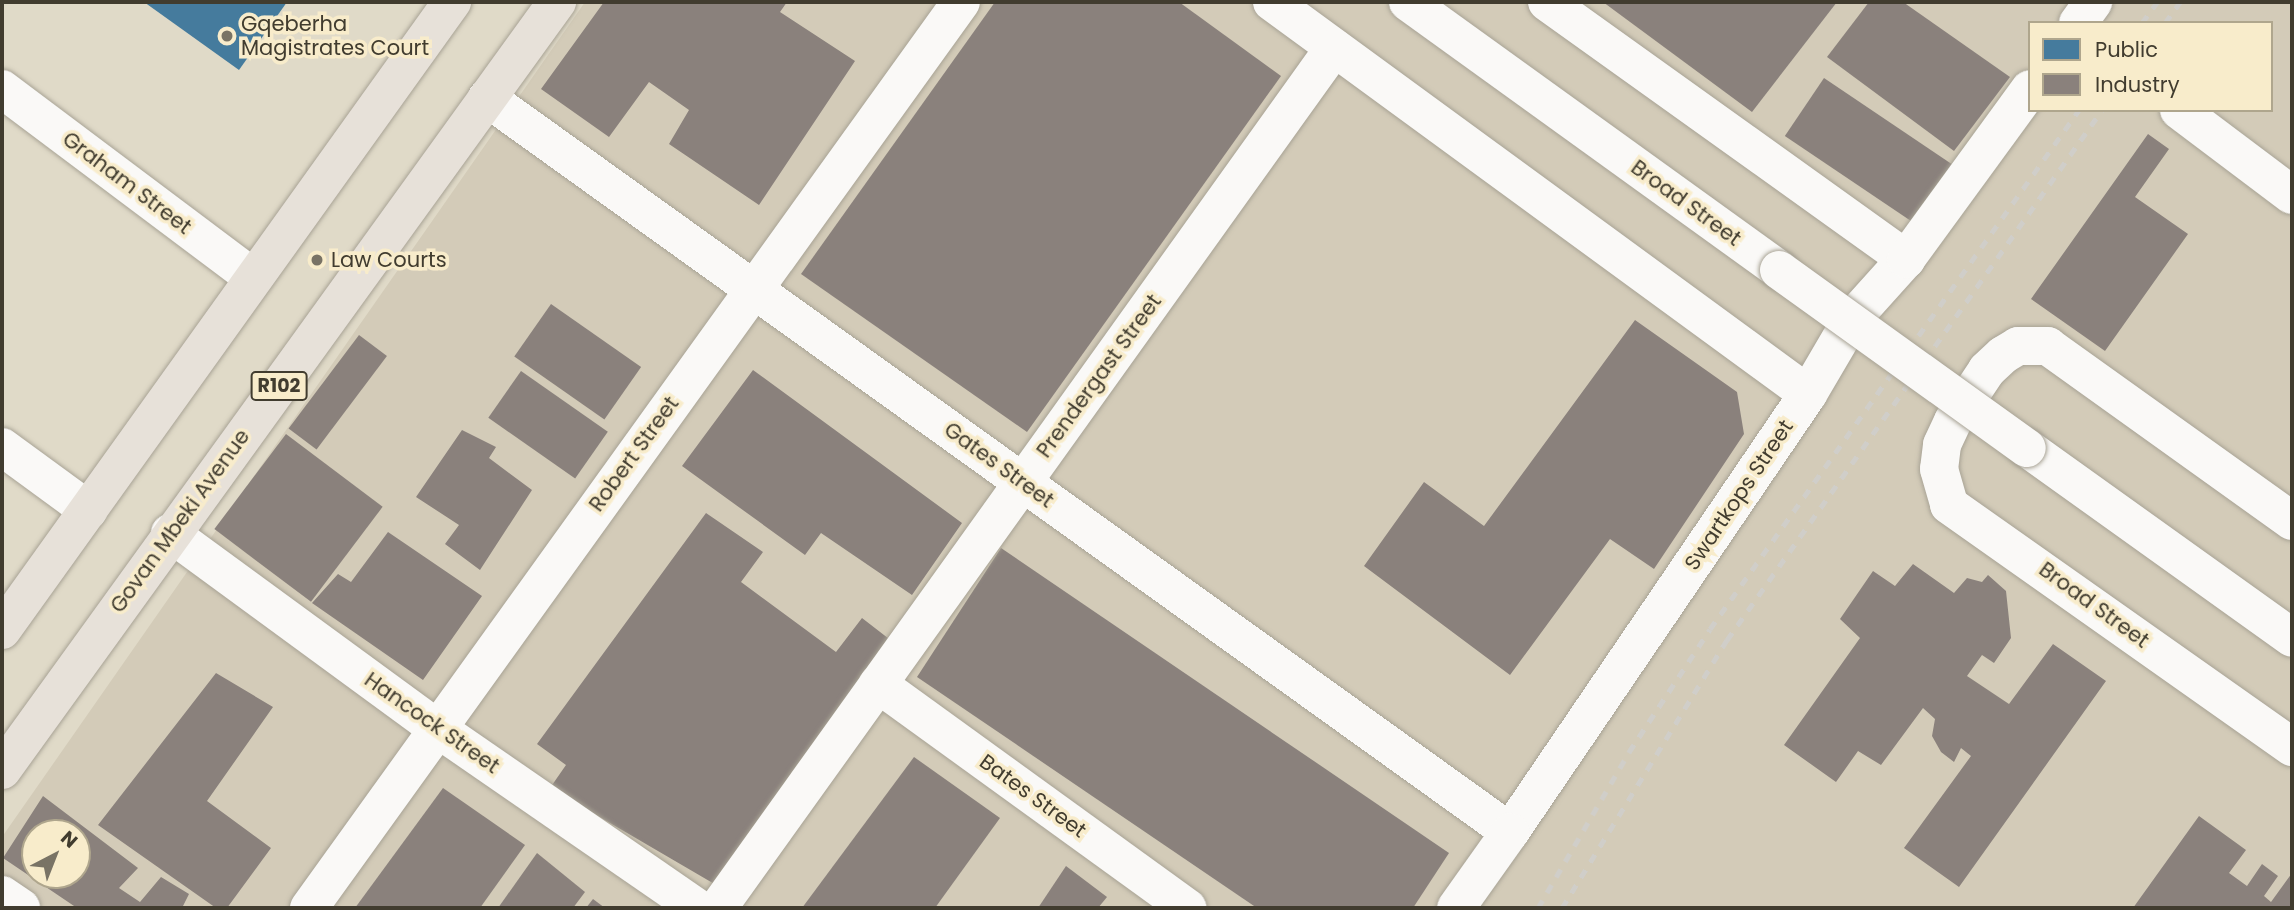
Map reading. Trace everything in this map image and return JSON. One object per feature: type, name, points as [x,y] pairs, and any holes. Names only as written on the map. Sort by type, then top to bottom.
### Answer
[{"type":"main road","points":[[2,630],[251,277],[452,2]]},
{"type":"main road","name":"Govan Mbeki Avenue","points":[[2,770],[170,533],[557,2]]},
{"type":"street","name":"Robert Street","points":[[309,908],[961,2]]},
{"type":"street","points":[[1272,2],[1808,394]]},
{"type":"street","name":"Broad Street","points":[[1408,2],[2292,638]]},
{"type":"street","points":[[1547,2],[1906,259]]},
{"type":"street","points":[[2079,21],[2093,2]]},
{"type":"street","name":"Prendergast Street","points":[[698,907],[878,684],[1334,48]]},
{"type":"street","name":"Graham Street","points":[[2,89],[251,277]]},
{"type":"street","name":"Swartkops Street","points":[[1455,908],[1510,832],[1808,394],[1852,319],[1906,259],[2028,92]]},
{"type":"street","name":"Gates Street","points":[[487,98],[1510,832]]},
{"type":"street","points":[[2182,112],[2292,195]]},
{"type":"street","name":"Broad Street","points":[[2292,521],[2048,346],[2018,346],[2003,355],[1966,400],[1942,444],[1939,469],[1950,505],[2292,747]]},
{"type":"street","points":[[2,447],[88,510]]},
{"type":"street","name":"Hancock Street","points":[[170,533],[438,729],[698,907]]},
{"type":"street","name":"Bates Street","points":[[878,684],[1188,908]]},
{"type":"street","points":[[2,895],[21,908]]},
{"type":"shaded area","points":[[585,2],[2292,2],[2292,908],[2,908],[2,837]]},
{"type":"building: Public","name":"Gqeberha Magistrates Court","points":[[144,2],[287,2],[239,70]]},
{"type":"building: Industry","points":[[604,2],[787,2],[780,12],[855,61],[759,205],[669,144],[689,110],[649,82],[609,137],[541,89]]},
{"type":"building: Industry","points":[[995,2],[1179,2],[1281,76],[1027,432],[801,274]]},
{"type":"building: Industry","points":[[1603,2],[1837,2],[1752,112]]},
{"type":"building: Industry","points":[[1869,2],[1903,2],[2010,77],[1954,151],[1827,57]]},
{"type":"building: Industry","points":[[1824,78],[1962,171],[1922,229],[1785,136]]},
{"type":"building: Industry","points":[[2148,134],[2169,149],[2135,197],[2188,234],[2105,351],[2031,299]]},
{"type":"building: Industry","points":[[551,304],[641,367],[604,420],[514,356]]},
{"type":"building: Industry","points":[[1635,320],[1737,392],[1744,434],[1654,569],[1610,539],[1510,675],[1364,566],[1424,482],[1484,526]]},
{"type":"building: Industry","points":[[359,335],[387,356],[317,450],[289,428]]},
{"type":"building: Industry","points":[[753,370],[962,523],[912,595],[821,533],[805,555],[682,466]]},
{"type":"building: Industry","points":[[521,371],[608,432],[575,478],[488,418]]},
{"type":"building: Industry","points":[[462,430],[496,447],[489,458],[532,490],[480,570],[445,544],[459,525],[416,497]]},
{"type":"building: Industry","points":[[286,434],[383,507],[311,602],[214,529]]},
{"type":"building: Industry","points":[[706,513],[763,552],[741,582],[836,652],[862,618],[893,642],[723,889],[550,788],[566,765],[537,744]]},
{"type":"building: Industry","points":[[388,532],[482,596],[423,680],[312,603],[338,574],[351,582]]},
{"type":"building: Industry","points":[[1001,548],[1449,853],[1413,908],[1257,908],[917,677]]},
{"type":"building: Industry","points":[[1913,564],[1954,593],[1967,578],[1982,582],[1988,575],[2006,591],[2011,638],[1994,663],[1982,655],[1967,676],[2009,704],[2053,644],[2106,681],[1959,887],[1904,848],[1971,756],[1961,748],[1954,762],[1941,752],[1932,736],[1935,719],[1923,708],[1881,765],[1858,751],[1836,782],[1784,745],[1860,638],[1840,619],[1873,571],[1895,586]]},
{"type":"building: Industry","points":[[216,673],[273,707],[207,801],[271,848],[227,908],[216,908],[98,825]]},
{"type":"building: Industry","points":[[914,757],[1000,818],[935,908],[802,908]]},
{"type":"building: Industry","points":[[443,788],[525,845],[480,908],[355,908]]},
{"type":"building: Industry","points":[[43,796],[73,819],[28,819]]},
{"type":"building: Industry","points":[[2199,816],[2246,850],[2229,873],[2247,886],[2262,864],[2278,876],[2264,896],[2271,902],[2292,873],[2292,908],[2133,908]]},
{"type":"building: Industry","points":[[21,830],[21,870],[3,858]]},
{"type":"building: Industry","points":[[91,832],[138,868],[119,888],[140,902],[161,877],[189,894],[182,908],[77,908],[49,889],[91,889]]},
{"type":"building: Industry","points":[[537,853],[585,892],[573,908],[498,908]]},
{"type":"building: Industry","points":[[1066,866],[1107,897],[1098,908],[1038,908]]},
{"type":"building: Industry","points":[[593,899],[605,908],[586,908]]},
{"type":"railway","points":[[2143,21],[2157,2]]},
{"type":"railway","points":[[2166,21],[2180,2]]},
{"type":"railway","points":[[1538,908],[1629,752],[1710,629],[2078,112]]},
{"type":"railway","points":[[1562,908],[1727,640],[2101,112]]},
{"type":"place","name":"Gqeberha Magistrates Court","points":[[227,36]]},
{"type":"place","name":"Law Courts","points":[[317,260]]}]
